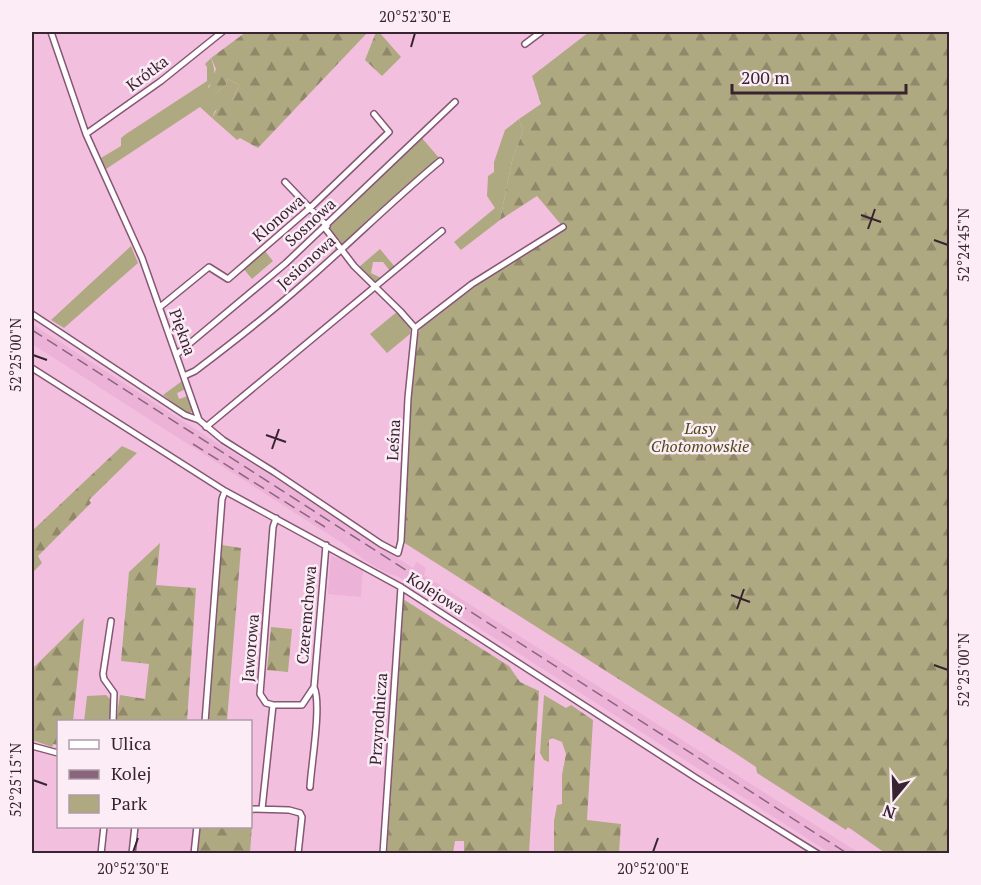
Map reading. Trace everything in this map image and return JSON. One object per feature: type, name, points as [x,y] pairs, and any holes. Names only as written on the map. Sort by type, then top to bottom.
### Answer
[{"type":"street","name":"Piękna","points":[[51,32],[86,134],[135,239],[199,420],[206,427],[381,544],[398,553]]},
{"type":"street","name":"Krótka","points":[[86,134],[161,81],[222,32]]},
{"type":"street","points":[[525,44],[541,32]]},
{"type":"street","name":"Sosnowa","points":[[177,354],[326,227],[454,102]]},
{"type":"street","name":"Klonowa","points":[[160,307],[209,267],[228,279],[310,208],[389,132],[374,114]]},
{"type":"street","name":"Jesionowa","points":[[184,376],[195,371],[254,326],[342,249],[391,202],[440,161]]},
{"type":"street","points":[[285,182],[310,208],[374,287],[415,328],[472,284],[563,227]]},
{"type":"street","points":[[206,427],[442,231]]},
{"type":"street","points":[[32,314],[185,415],[199,420]]},
{"type":"street","name":"Leśna","points":[[398,553],[401,541],[408,398],[415,328]]},
{"type":"street","name":"Kolejowa","points":[[32,368],[225,491],[400,587],[818,854]]},
{"type":"street","points":[[205,720],[222,499],[225,491]]},
{"type":"street","name":"Jaworowa","points":[[273,705],[266,703],[260,694],[273,527],[276,518]]},
{"type":"street","name":"Czeremchowa","points":[[310,787],[316,706],[314,687],[326,546]]},
{"type":"street","name":"Przyrodnicza","points":[[383,854],[400,587]]},
{"type":"street","points":[[111,621],[103,674],[114,693],[113,720]]},
{"type":"street","name":"Czeremchowa","points":[[302,705],[314,687]]},
{"type":"street","points":[[262,809],[273,705],[316,706]]},
{"type":"street","points":[[32,746],[57,753]]},
{"type":"street","points":[[252,808],[289,810],[300,813],[302,817],[298,854]]},
{"type":"street","points":[[101,854],[104,828]]},
{"type":"street","points":[[132,854],[135,828]]},
{"type":"street","points":[[194,854],[197,828]]},
{"type":"shaded area","points":[[32,324],[413,568],[417,562],[426,568],[424,575],[859,853],[830,853],[399,577],[386,573],[366,561],[342,543],[32,344]]},
{"type":"shaded area","points":[[331,555],[363,570],[361,597],[328,594]]},
{"type":"green space","points":[[246,32],[368,32],[258,148],[240,138],[237,140],[212,118],[219,106],[232,100],[239,85],[228,79],[226,85],[215,94],[209,93],[208,90],[216,69],[211,58]]},
{"type":"green space","points":[[376,32],[379,32],[401,57],[382,76],[365,60]]},
{"type":"green space","name":"Lasy Chotomowskie","points":[[589,32],[949,32],[949,853],[885,853],[848,827],[846,830],[757,773],[756,767],[735,753],[403,542],[414,344],[421,327],[480,283],[564,228],[537,196],[500,220],[512,161],[523,131],[519,119],[541,104],[532,76]]},
{"type":"green space","points":[[211,58],[214,73],[208,87],[215,94],[226,85],[228,79],[239,85],[232,100],[215,111],[212,118],[200,107],[106,169],[101,158],[121,146],[121,138],[207,81],[205,64]]},
{"type":"green space","points":[[519,119],[523,131],[512,161],[500,220],[461,250],[454,242],[495,208],[487,196],[488,176],[494,172],[494,162],[505,130]]},
{"type":"green space","points":[[421,137],[440,159],[393,198],[344,246],[341,246],[327,229]]},
{"type":"green space","points":[[131,246],[138,263],[64,328],[51,320]]},
{"type":"green space","points":[[380,249],[395,267],[390,271],[383,262],[373,262],[371,273],[381,278],[376,282],[359,267]]},
{"type":"green space","points":[[264,250],[273,261],[252,279],[243,268]]},
{"type":"green space","points":[[398,311],[411,326],[410,334],[387,353],[370,334]]},
{"type":"green space","points":[[182,381],[186,389],[177,393],[179,399],[188,396],[193,411],[188,414],[163,395]]},
{"type":"green space","points":[[122,446],[137,453],[89,500],[91,503],[38,556],[42,563],[32,573],[32,531]]},
{"type":"green space","points":[[160,543],[156,585],[196,588],[187,720],[116,720],[120,695],[145,699],[149,664],[121,661],[129,572]]},
{"type":"green space","points":[[222,545],[241,548],[227,720],[207,720]]},
{"type":"green space","points":[[403,599],[509,666],[520,682],[539,691],[529,853],[464,853],[464,841],[455,841],[453,853],[387,853]]},
{"type":"green space","points":[[84,618],[73,720],[57,720],[57,745],[53,744],[52,747],[32,740],[32,669]]},
{"type":"green space","points":[[271,627],[292,629],[288,672],[267,670]]},
{"type":"green space","points":[[106,695],[111,700],[110,720],[84,720],[87,696]]},
{"type":"green space","points":[[544,695],[566,708],[571,705],[593,720],[587,820],[621,824],[619,853],[554,853],[554,821],[557,805],[562,804],[562,775],[566,754],[562,742],[552,738],[549,740],[549,762],[544,760],[540,753]]},
{"type":"green space","points":[[199,828],[252,828],[250,853],[197,854]]},
{"type":"railway","points":[[32,330],[848,854]]},
{"type":"railway","points":[[193,444],[325,527]]}]
